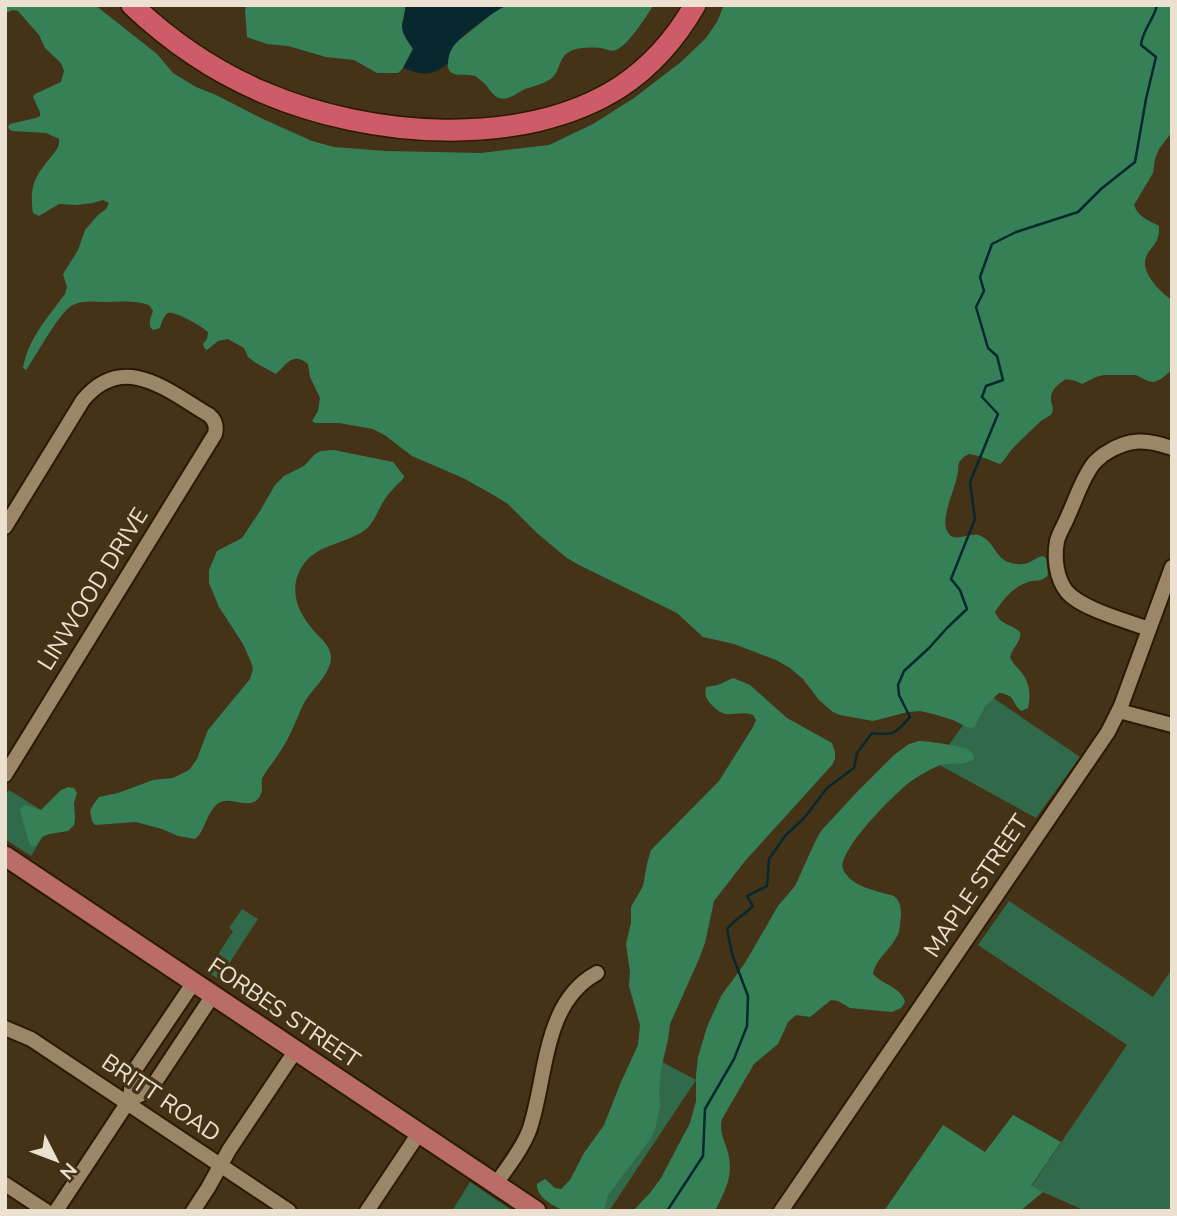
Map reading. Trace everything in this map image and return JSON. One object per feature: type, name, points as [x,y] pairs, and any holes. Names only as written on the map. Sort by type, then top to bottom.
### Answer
[{"type":"highway","points":[[132,5],[193,54],[223,73],[265,93],[352,121],[440,130],[480,129],[528,122],[563,113],[596,100],[649,65],[675,36],[695,5]]},
{"type":"highway","points":[[149,5],[179,31],[211,52],[278,86],[324,102],[363,111],[439,118],[479,117],[520,111],[559,103],[585,93],[637,59],[660,35],[682,5]]},
{"type":"main road","name":"FORBES STREET","points":[[5,856],[536,1211]]},
{"type":"street","name":"LINWOOD DRIVE","points":[[5,527],[83,400],[107,381],[130,376],[145,379],[208,415],[216,425],[215,434],[5,775]]},
{"type":"street","points":[[1149,629],[1081,603],[1068,592],[1058,577],[1058,540],[1084,481],[1093,464],[1104,453],[1138,440],[1172,448]]},
{"type":"street","name":"MAPLE STREET","points":[[781,1211],[1100,744],[1119,711],[1172,567]]},
{"type":"street","points":[[1119,711],[1172,725]]},
{"type":"street","points":[[496,1184],[522,1145],[530,1127],[554,1028],[562,1007],[580,983],[597,973]]},
{"type":"street","points":[[56,1211],[129,1101],[136,1068],[194,982]]},
{"type":"street","points":[[129,1101],[142,1094],[156,1081],[213,995]]},
{"type":"street","name":"BRITT ROAD","points":[[5,1028],[31,1039],[129,1101],[289,1211]]},
{"type":"street","points":[[193,1211],[229,1150],[296,1050]]},
{"type":"street","points":[[367,1211],[419,1133]]},
{"type":"street","points":[[5,1184],[46,1211]]},
{"type":"green space","points":[[5,5],[95,5],[157,54],[173,73],[196,87],[312,141],[334,147],[386,151],[481,153],[549,145],[593,124],[634,98],[681,62],[706,38],[724,5],[1172,5],[1172,132],[1159,149],[1153,173],[1134,205],[1141,215],[1159,226],[1157,240],[1147,254],[1145,263],[1153,281],[1172,300],[1172,370],[1154,382],[1136,375],[1103,375],[1082,384],[1066,379],[1053,391],[1051,414],[1026,435],[1000,464],[969,454],[961,460],[946,514],[946,529],[949,534],[956,537],[981,536],[1007,562],[1024,564],[1043,556],[1046,558],[1048,575],[1018,587],[995,612],[1003,622],[1020,632],[1020,638],[1010,657],[1028,685],[1028,708],[1021,711],[1011,697],[999,693],[985,706],[974,728],[920,711],[873,721],[833,712],[790,668],[734,644],[703,637],[677,613],[567,558],[508,504],[490,493],[412,456],[373,429],[339,423],[315,423],[312,421],[318,411],[320,398],[310,377],[308,364],[302,360],[293,359],[276,374],[256,363],[248,357],[244,348],[228,339],[218,341],[207,350],[203,344],[208,332],[176,314],[168,313],[160,328],[153,330],[150,323],[153,311],[149,305],[138,302],[77,303],[62,315],[26,370],[23,368],[34,338],[65,294],[67,287],[63,274],[78,250],[85,230],[109,203],[103,200],[76,205],[59,204],[39,216],[33,213],[32,192],[36,178],[57,149],[59,139],[46,133],[13,131],[8,127],[10,124],[40,116],[33,97],[61,82],[64,71],[61,63],[45,48],[39,35],[18,11],[5,13]]},
{"type":"green space","points":[[247,5],[406,5],[402,26],[413,49],[398,73],[377,73],[354,60],[326,57],[288,46],[267,44],[247,37]]},
{"type":"green space","points":[[508,5],[654,5],[621,47],[612,51],[601,48],[572,50],[563,57],[552,78],[504,99],[496,97],[475,76],[449,71],[448,60],[458,41],[497,10]]},
{"type":"green space","points":[[334,450],[393,462],[404,476],[365,530],[317,552],[302,566],[297,577],[295,592],[298,606],[309,625],[327,646],[331,657],[325,675],[304,703],[286,742],[262,778],[261,794],[252,803],[227,801],[216,805],[195,839],[136,822],[95,825],[90,811],[99,797],[153,780],[173,778],[189,770],[197,759],[208,730],[250,679],[253,669],[251,662],[243,644],[219,607],[209,583],[209,570],[217,551],[242,538],[275,485],[284,476],[304,466],[315,454]]},
{"type":"green space","points":[[733,678],[750,685],[787,718],[832,743],[835,759],[745,861],[714,901],[705,943],[670,1024],[661,1069],[660,1107],[651,1138],[608,1195],[604,1211],[564,1210],[544,1198],[537,1184],[545,1179],[555,1188],[561,1189],[570,1180],[584,1153],[604,1125],[638,1045],[640,1025],[629,986],[626,944],[631,923],[631,907],[643,886],[651,850],[719,781],[756,720],[753,715],[722,712],[707,699],[706,687]]},
{"type":"green space","points":[[986,693],[1080,757],[1036,818],[936,763]]},
{"type":"green space","points":[[919,741],[965,748],[973,753],[974,759],[966,763],[938,766],[903,788],[858,836],[849,849],[843,869],[858,884],[894,896],[899,902],[899,932],[877,963],[873,974],[896,989],[905,1002],[901,1008],[892,1012],[850,1008],[831,1000],[810,1017],[796,1015],[788,1022],[778,1044],[754,1064],[722,1119],[721,1129],[730,1171],[727,1185],[715,1211],[633,1211],[661,1178],[690,1123],[696,1101],[698,1057],[707,1027],[721,996],[745,963],[778,906],[795,886],[821,831],[894,755],[909,744]]},
{"type":"green space","points":[[74,788],[77,793],[74,825],[68,831],[42,837],[32,847],[20,809],[25,805],[41,810],[61,790]]},
{"type":"green space","points":[[9,790],[54,818],[31,856],[5,839],[5,796]]},
{"type":"green space","points":[[1009,901],[1153,997],[1172,969],[1172,1211],[1086,1211],[1031,1187],[1127,1045],[978,945]]},
{"type":"green space","points":[[242,909],[258,919],[219,979],[207,972],[233,931],[229,928]]},
{"type":"green space","points":[[653,1057],[696,1080],[609,1211],[562,1211],[554,1205]]},
{"type":"green space","points":[[1013,1115],[1061,1142],[1031,1186],[1043,1192],[1020,1211],[884,1211],[943,1125],[985,1152]]},
{"type":"green space","points":[[470,1182],[513,1211],[452,1211]]},
{"type":"water","points":[[406,5],[508,5],[487,17],[456,43],[450,52],[448,64],[426,73],[403,68],[413,49],[403,33]]},
{"type":"waterway","points":[[667,1211],[703,1156],[705,1109],[734,1059],[747,1026],[748,996],[732,954],[727,929],[753,906],[747,896],[767,886],[769,859],[785,836],[805,817],[827,788],[854,768],[857,753],[872,733],[894,732],[910,717],[899,695],[898,685],[904,671],[967,609],[960,590],[951,579],[975,519],[970,482],[998,414],[982,397],[986,386],[1003,380],[997,356],[988,348],[976,307],[984,291],[980,277],[992,244],[1016,232],[1078,212],[1101,189],[1135,162],[1156,57],[1141,45],[1157,5]]}]
